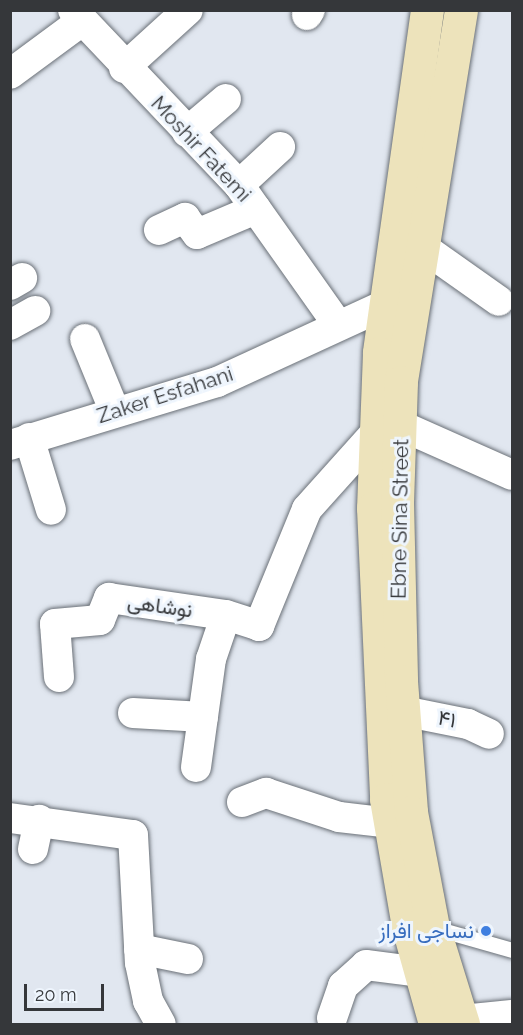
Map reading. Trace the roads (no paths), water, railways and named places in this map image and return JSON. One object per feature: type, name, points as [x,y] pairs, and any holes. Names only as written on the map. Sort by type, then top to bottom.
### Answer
[{"type":"main road","name":"Ebne Sina Street","points":[[428,10],[389,429],[376,664],[390,823],[420,972],[454,1023]]},
{"type":"main road","name":"Ebne Sina Street","points":[[401,297],[421,246],[456,13]]},
{"type":"main road","name":"Ebne Sina Street","points":[[389,429],[397,502],[403,711],[411,812],[454,1023]]},
{"type":"street","points":[[124,68],[188,10]]},
{"type":"street","points":[[10,74],[77,16]]},
{"type":"street","name":"Moshir Fatemi","points":[[77,16],[248,197],[338,325]]},
{"type":"street","points":[[187,132],[226,99]]},
{"type":"street","points":[[159,230],[185,218],[198,234],[248,197],[280,147]]},
{"type":"street","points":[[421,246],[499,301]]},
{"type":"street","name":"Zaker Esfahani","points":[[20,442],[217,382],[401,297]]},
{"type":"street","points":[[85,339],[115,412]]},
{"type":"street","points":[[196,767],[211,659],[226,615],[259,626],[307,509],[389,429],[513,475]]},
{"type":"street","points":[[20,442],[51,510]]},
{"type":"street","name":"نوشاهی","points":[[59,677],[55,624],[100,620],[109,598],[226,615]]},
{"type":"street","name":"۴۱","points":[[403,711],[468,724],[489,734]]},
{"type":"street","points":[[133,713],[203,717]]},
{"type":"street","points":[[242,801],[266,793],[339,817],[390,823]]},
{"type":"street","points":[[33,849],[25,819],[133,834],[139,949],[148,1001],[161,1024]]},
{"type":"street","points":[[139,949],[188,959]]},
{"type":"street","points":[[332,1018],[343,986],[366,965],[420,972]]},
{"type":"street","points":[[454,1023],[513,1015]]},
{"type":"lane","points":[[433,927],[513,950]]},
{"type":"place","name":"نساجی افراز","points":[[486,931]]}]
